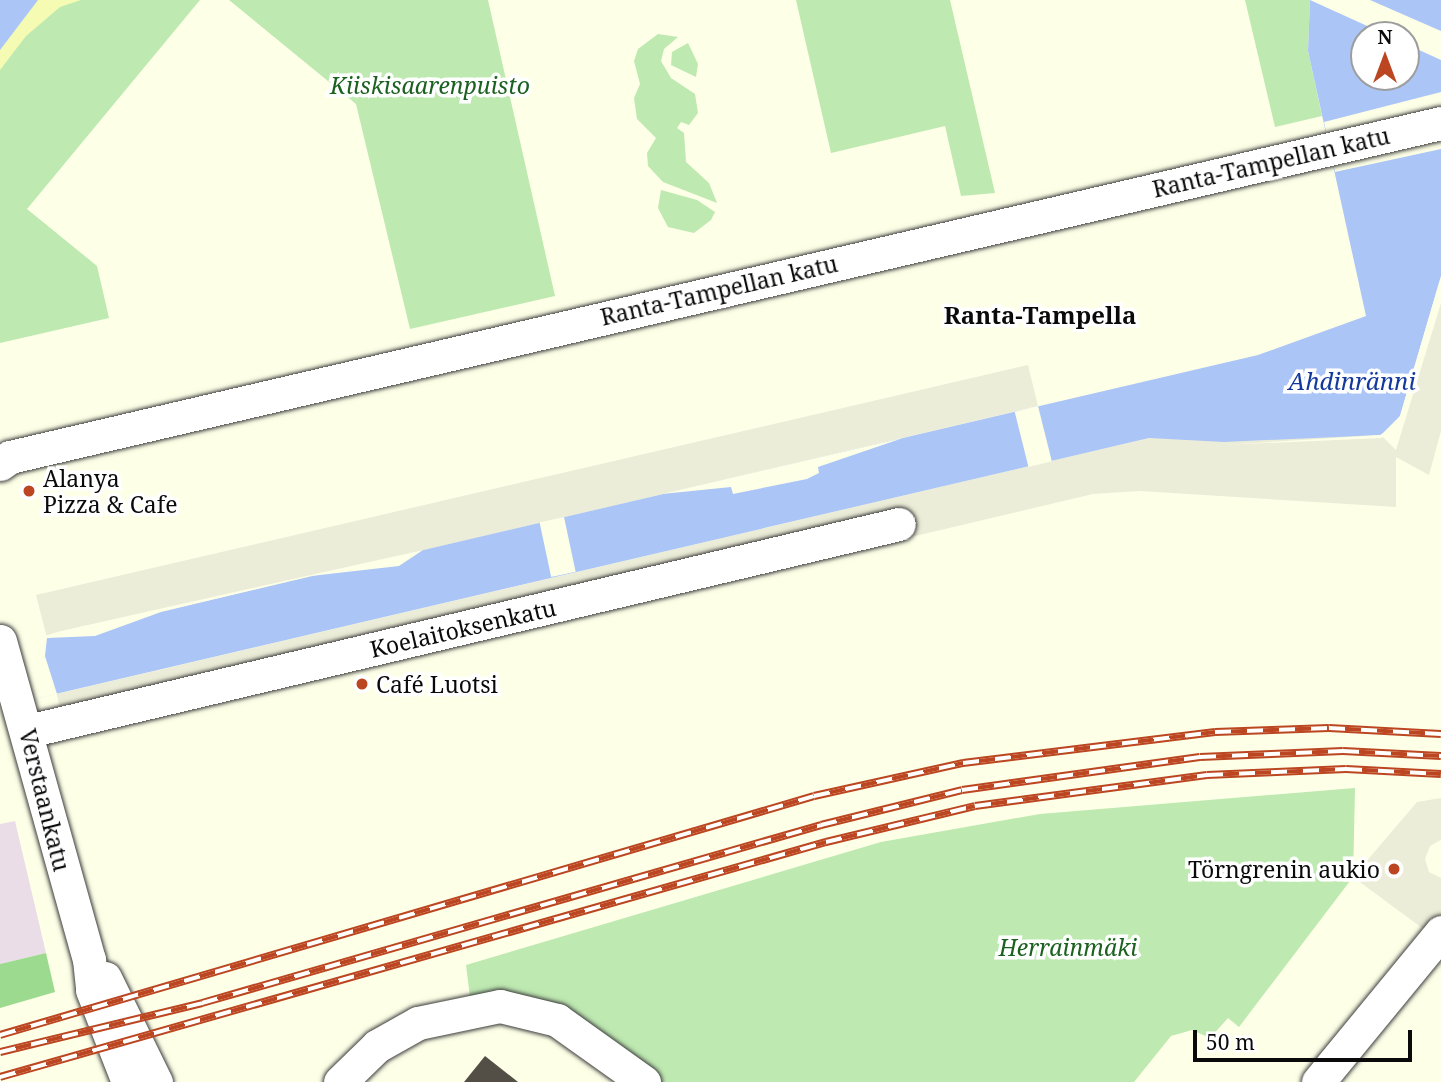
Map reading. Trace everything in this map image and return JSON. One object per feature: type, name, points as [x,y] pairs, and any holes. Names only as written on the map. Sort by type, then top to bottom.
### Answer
[{"type":"street","name":"Ranta-Tampellan katu","points":[[0,464],[24,453],[1441,122]]},
{"type":"street","name":"Koelaitoksenkatu","points":[[24,716],[899,524]]},
{"type":"street","name":"Verstaankatu","points":[[1,645],[24,716],[89,959],[92,990],[128,1082]]},
{"type":"street","points":[[1318,1082],[1439,935]]},
{"type":"street","name":"Verstaankatu","points":[[89,959],[111,985],[156,1082]]},
{"type":"street","points":[[340,1082],[377,1046],[418,1023],[500,1006],[557,1020],[644,1082]]},
{"type":"shaded area","points":[[1441,303],[1441,431],[1429,475],[1396,457],[1396,507],[1140,491],[1093,494],[65,737],[57,694],[1149,438],[1381,435],[1396,450]]},
{"type":"shaded area","points":[[1028,365],[1038,406],[161,612],[47,638],[36,595]]},
{"type":"shaded area","name":"Törngrenin aukio","points":[[1441,798],[1441,840],[1430,846],[1425,859],[1429,872],[1441,878],[1441,942],[1353,877],[1417,802]]},
{"type":"shaded area","points":[[15,821],[46,953],[0,964],[0,824]]},
{"type":"shaded area","points":[[46,953],[55,992],[0,1008],[0,964]]},
{"type":"green space","points":[[38,0],[200,0],[27,209],[97,266],[109,318],[0,343],[0,50]]},
{"type":"green space","name":"Kiiskisaarenpuisto","points":[[229,0],[488,0],[555,296],[410,329],[356,104]]},
{"type":"green space","points":[[796,0],[950,0],[995,193],[961,196],[945,126],[831,153]]},
{"type":"green space","points":[[1245,0],[1310,0],[1308,51],[1322,116],[1275,127]]},
{"type":"green space","points":[[658,34],[678,37],[664,49],[661,61],[671,78],[695,94],[698,113],[689,125],[681,122],[677,128],[684,133],[686,162],[709,183],[717,203],[663,182],[648,166],[647,153],[656,138],[637,119],[634,98],[640,84],[634,61],[638,49]]},
{"type":"green space","points":[[688,43],[698,64],[696,77],[671,65],[672,52]]},
{"type":"green space","points":[[661,190],[697,200],[715,212],[711,220],[694,233],[668,227],[658,208]]},
{"type":"green space","name":"Herrainmäki","points":[[1355,788],[1353,877],[1239,1027],[1228,1018],[1210,1038],[1192,1030],[1171,1036],[1134,1082],[656,1082],[470,997],[466,965],[881,842],[1040,814]]},
{"type":"sand","points":[[38,0],[81,0],[60,7],[26,36],[0,70],[0,50]]},
{"type":"water","points":[[0,0],[38,0],[0,50]]},
{"type":"water","name":"Ahdinränni","points":[[1310,0],[1441,0],[1441,276],[1400,416],[1381,435],[1224,442],[1149,438],[0,707],[0,649],[1258,355],[1366,316],[1308,51]]},
{"type":"pier","points":[[1310,0],[1370,0],[1418,21],[1356,21]]},
{"type":"pier","points":[[1420,22],[1441,31],[1441,60],[1420,50]]},
{"type":"pier","points":[[1441,92],[1441,149],[1335,172],[1324,122]]},
{"type":"pier","points":[[1441,276],[1404,417],[1394,431],[1381,438],[1223,445],[1380,435],[1392,428],[1400,416]]},
{"type":"pier","points":[[1038,406],[1052,461],[1029,467],[1015,412]]},
{"type":"pier","points":[[903,438],[818,467],[819,473],[807,479],[733,494],[731,487],[662,494]]},
{"type":"pier","points":[[564,517],[576,572],[551,577],[540,522]]},
{"type":"pier","points":[[423,550],[399,566],[311,576],[161,612],[95,636],[47,638],[45,656],[57,694],[0,707],[0,649],[61,631]]},
{"type":"building","points":[[485,1056],[518,1082],[464,1082]]},
{"type":"railway","points":[[0,1035],[814,796],[963,763],[1215,732],[1329,728],[1441,734]]},
{"type":"railway","points":[[0,1052],[202,1003],[821,825],[962,790],[1200,757],[1343,751],[1441,756]]},
{"type":"railway","points":[[0,1077],[826,842],[975,806],[1207,775],[1346,769],[1441,774]]},
{"type":"place","name":"Alanya Pizza & Cafe","points":[[29,491]]},
{"type":"place","name":"Café Luotsi","points":[[362,684]]},
{"type":"place","name":"Törngrenin aukio","points":[[1394,869]]},
{"type":"district","name":"Ranta-Tampella","points":[[1040,315]]}]
